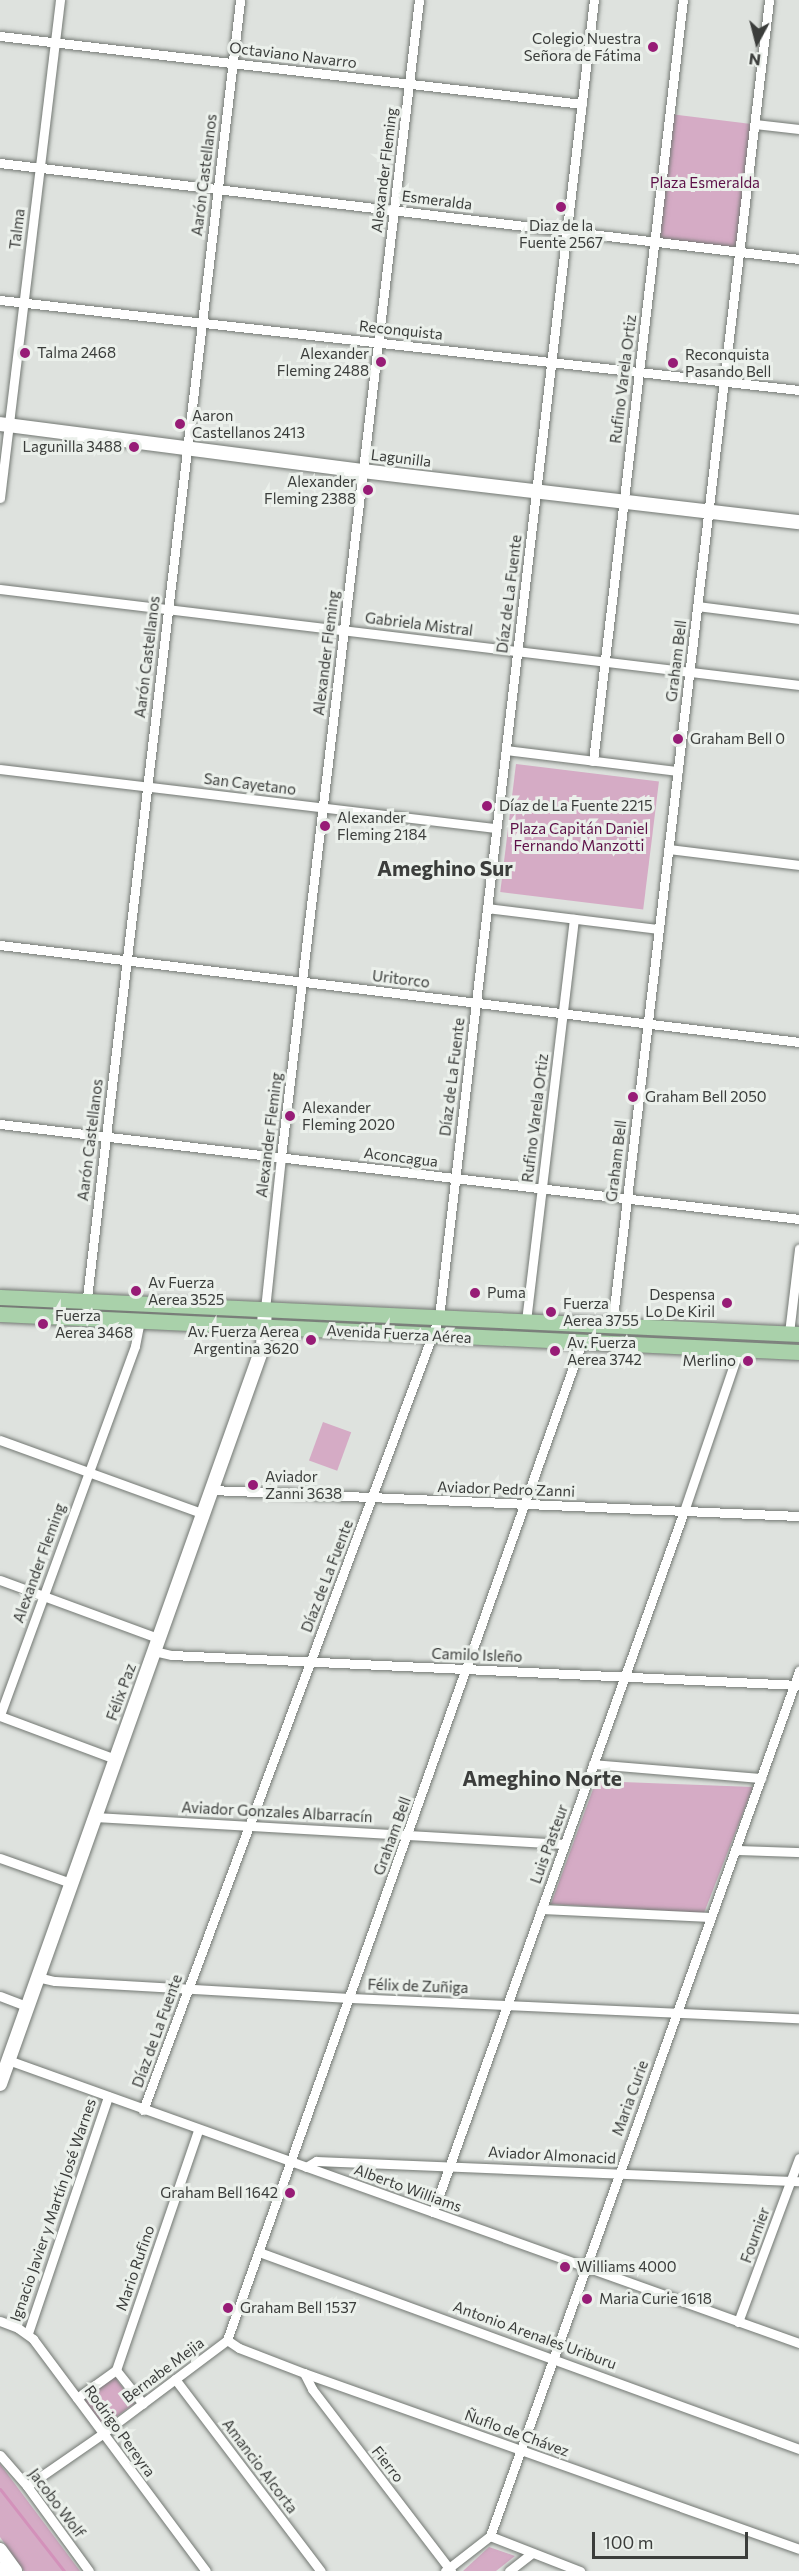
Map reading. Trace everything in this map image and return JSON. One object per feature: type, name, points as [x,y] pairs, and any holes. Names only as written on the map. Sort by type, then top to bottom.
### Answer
[{"type":"main road","name":"Lagunilla","points":[[4,424],[363,471],[799,522]]},
{"type":"main road","name":"Avenida Fuerza Aérea","points":[[0,1297],[794,1334]]},
{"type":"main road","name":"Félix Paz","points":[[0,2084],[263,1346],[265,1309]]},
{"type":"main road","name":"Avenida Fuerza Aérea","points":[[0,1314],[799,1352]]},
{"type":"main road","points":[[0,2550],[15,2571]]},
{"type":"street","name":"Talma","points":[[0,498],[4,424],[23,303],[60,0]]},
{"type":"street","name":"Aarón Castellanos","points":[[86,1318],[86,1300],[105,1136],[240,0]]},
{"type":"street","name":"Alexander Fleming","points":[[265,1309],[281,1157],[419,0]]},
{"type":"street","name":"Díaz de La Fuente","points":[[143,2109],[372,1498],[429,1336],[439,1317],[594,0]]},
{"type":"street","name":"Rufino Varela Ortiz","points":[[593,761],[683,0]]},
{"type":"street","name":"Graham Bell","points":[[612,1325],[769,0]]},
{"type":"street","name":"Octaviano Navarro","points":[[0,36],[582,104]]},
{"type":"street","points":[[754,124],[799,129]]},
{"type":"street","name":"Esmeralda","points":[[0,162],[799,259]]},
{"type":"street","name":"Reconquista","points":[[0,300],[639,370],[799,390]]},
{"type":"street","name":"Gabriela Mistral","points":[[0,589],[799,685]]},
{"type":"street","points":[[697,606],[799,619]]},
{"type":"street","points":[[506,750],[678,771]]},
{"type":"street","name":"San Cayetano","points":[[0,769],[496,828]]},
{"type":"street","points":[[669,849],[799,865]]},
{"type":"street","points":[[487,908],[659,929]]},
{"type":"street","name":"Rufino Varela Ortiz","points":[[526,1321],[574,919]]},
{"type":"street","name":"Uritorco","points":[[0,945],[799,1042]]},
{"type":"street","name":"Aconcagua","points":[[0,1124],[799,1219]]},
{"type":"street","points":[[794,1334],[799,1249]]},
{"type":"street","name":"Alexander Fleming","points":[[0,1716],[42,1595],[135,1346],[140,1320]]},
{"type":"street","name":"Graham Bell","points":[[227,2340],[409,1835],[582,1342]]},
{"type":"street","name":"Luis Pasteur","points":[[433,2212],[684,1511],[739,1349]]},
{"type":"street","points":[[0,1440],[204,1514]]},
{"type":"street","name":"Aviador Pedro Zanni","points":[[212,1490],[799,1515]]},
{"type":"street","name":"Camilo Isleño","points":[[0,1580],[42,1595],[156,1645],[172,1656],[625,1675],[796,1685]]},
{"type":"street","name":"Maria Curie","points":[[490,2536],[760,1778],[796,1685],[799,1671]]},
{"type":"street","points":[[0,1716],[115,1759]]},
{"type":"street","points":[[593,1764],[760,1778]]},
{"type":"street","name":"Aviador Gonzales Albarracín","points":[[95,1817],[564,1844]]},
{"type":"street","points":[[735,1851],[799,1852]]},
{"type":"street","points":[[0,1858],[71,1883]]},
{"type":"street","points":[[541,1909],[711,1917]]},
{"type":"street","name":"Félix de Zuñiga","points":[[38,1977],[55,1982],[350,1998],[799,2018]]},
{"type":"street","points":[[0,1996],[26,2006]]},
{"type":"street","name":"Alberto Williams","points":[[8,2060],[198,2130],[799,2343]]},
{"type":"street","name":"Ignacio Javier y Martín José Warnes","points":[[28,2334],[108,2096]]},
{"type":"street","name":"Mario Rufino","points":[[116,2370],[198,2130]]},
{"type":"street","name":"Fournier","points":[[738,2322],[795,2181],[799,2158]]},
{"type":"street","name":"Aviador Almonacid","points":[[306,2168],[316,2161],[795,2181]]},
{"type":"street","name":"Antonio Arenales Uriburu","points":[[259,2252],[799,2449]]},
{"type":"street","name":"Rodrigo Pereyra","points":[[0,2321],[28,2334],[206,2571]]},
{"type":"street","name":"Ñuflo de Chávez","points":[[227,2340],[239,2348],[304,2373],[799,2549]]},
{"type":"street","name":"Bernabe Mejia","points":[[27,2486],[102,2434],[227,2340]]},
{"type":"street","points":[[76,2398],[116,2370],[143,2404]]},
{"type":"street","name":"Fierro","points":[[304,2373],[312,2389],[449,2570]]},
{"type":"street","name":"Amancio Alcorta","points":[[175,2379],[321,2571]]},
{"type":"street","name":"Jacobo Wolf","points":[[0,2455],[27,2486],[89,2571]]},
{"type":"street","points":[[449,2570],[490,2536],[580,2571]]},
{"type":"street","points":[[509,2571],[532,2553]]},
{"type":"green space","name":"Plaza Esmeralda","points":[[670,114],[755,124],[740,253],[654,242]]},
{"type":"green space","name":"Plaza Capitán Daniel Fernando Manzotti","points":[[516,764],[659,782],[643,910],[500,892]]},
{"type":"green space","points":[[323,1422],[351,1432],[337,1471],[309,1461]]},
{"type":"green space","points":[[596,1781],[753,1787],[704,1913],[551,1904]]},
{"type":"green space","points":[[114,2376],[134,2403],[103,2427],[83,2399]]},
{"type":"green space","points":[[0,2464],[80,2571],[24,2571],[0,2537]]},
{"type":"green space","points":[[489,2547],[515,2556],[496,2571],[463,2571]]},
{"type":"waterway","points":[[0,2489],[64,2571]]},
{"type":"place","name":"Colegio Nuestra Señora de Fátima","points":[[653,47]]},
{"type":"place","name":"Diaz de la Fuente 2567","points":[[561,207]]},
{"type":"place","name":"Talma 2468","points":[[25,353]]},
{"type":"place","name":"Alexander Fleming 2488","points":[[381,362]]},
{"type":"place","name":"Reconquista Pasando Bell","points":[[673,363]]},
{"type":"place","name":"Aaron Castellanos 2413","points":[[180,424]]},
{"type":"place","name":"Lagunilla 3488","points":[[134,447]]},
{"type":"place","name":"Alexander Fleming 2388","points":[[368,490]]},
{"type":"place","name":"Graham Bell 0","points":[[678,739]]},
{"type":"place","name":"Díaz de La Fuente 2215","points":[[487,806]]},
{"type":"place","name":"Alexander Fleming 2184","points":[[325,826]]},
{"type":"place","name":"Graham Bell 2050","points":[[633,1097]]},
{"type":"place","name":"Alexander Fleming 2020","points":[[290,1116]]},
{"type":"place","name":"Av Fuerza Aerea 3525","points":[[136,1291]]},
{"type":"place","name":"Puma","points":[[475,1293]]},
{"type":"place","name":"Despensa Lo De Kiril","points":[[727,1303]]},
{"type":"place","name":"Fuerza Aerea 3755","points":[[551,1312]]},
{"type":"place","name":"Fuerza Aerea 3468","points":[[43,1324]]},
{"type":"place","name":"Av. Fuerza Aerea Argentina 3620","points":[[311,1340]]},
{"type":"place","name":"Av. Fuerza Aerea 3742","points":[[555,1351]]},
{"type":"place","name":"Merlino","points":[[748,1361]]},
{"type":"place","name":"Aviador Zanni 3638","points":[[253,1485]]},
{"type":"place","name":"Graham Bell 1642","points":[[290,2193]]},
{"type":"place","name":"Williams 4000","points":[[565,2267]]},
{"type":"place","name":"Maria Curie 1618","points":[[587,2299]]},
{"type":"place","name":"Graham Bell 1537","points":[[228,2308]]},
{"type":"district","name":"Ameghino Sur","points":[[445,868]]},
{"type":"district","name":"Ameghino Norte","points":[[542,1778]]}]
